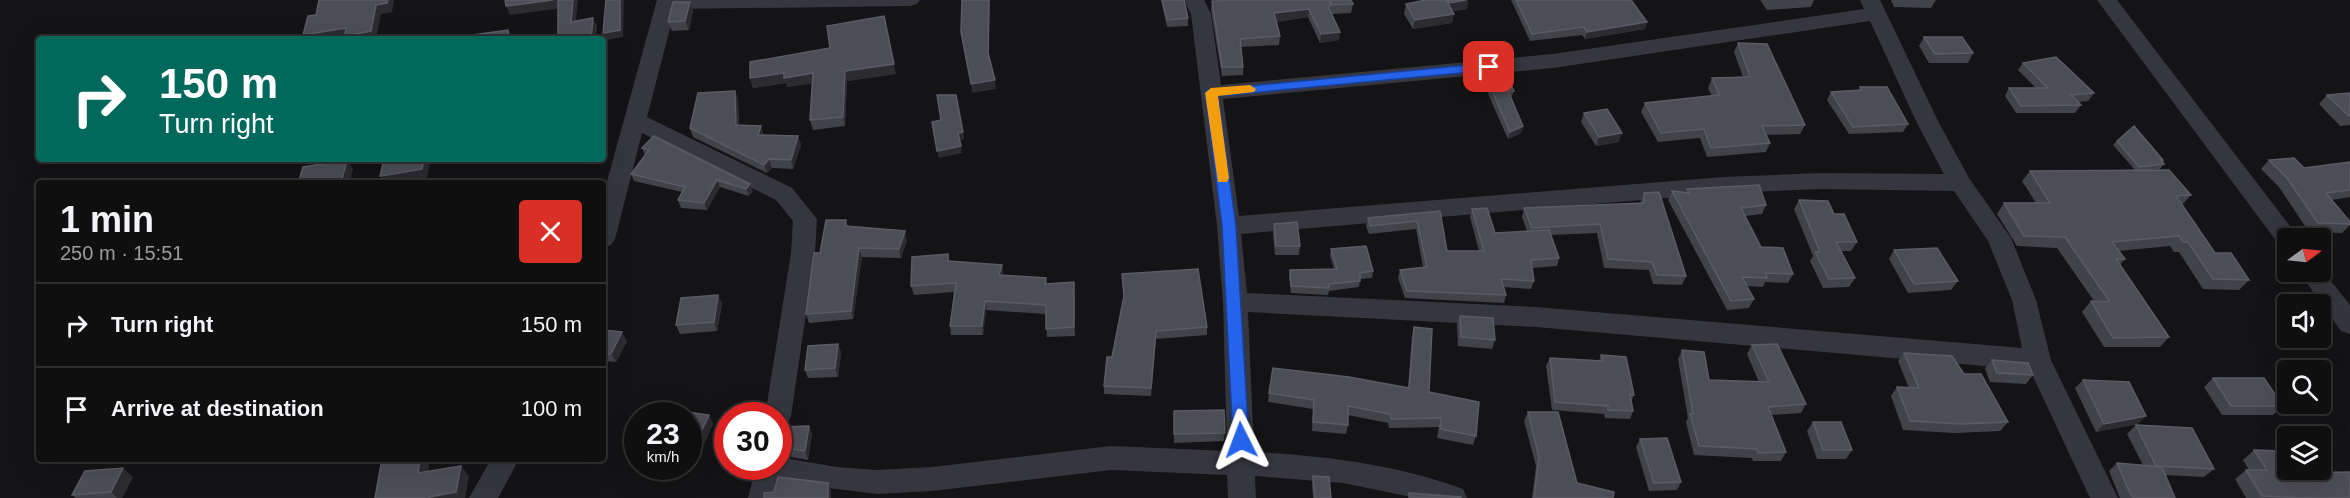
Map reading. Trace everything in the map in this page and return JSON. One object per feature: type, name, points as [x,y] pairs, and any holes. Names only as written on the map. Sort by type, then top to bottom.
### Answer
[{"type":"street","points":[[606,228],[667,2],[910,0]]},
{"type":"street","points":[[1194,0],[1201,14],[1229,226],[1235,302],[1242,498]]},
{"type":"street","points":[[2107,0],[2279,228]]},
{"type":"street","points":[[1211,93],[1553,61],[1874,7],[1928,123],[1960,183],[2004,248],[2024,300],[2038,360],[2104,498]]},
{"type":"street","points":[[636,121],[784,194],[805,219],[803,254],[780,402]]},
{"type":"street","points":[[1229,226],[1723,185],[1821,181],[1960,183]]},
{"type":"street","points":[[2318,282],[2350,324]]},
{"type":"street","points":[[1235,302],[1385,306],[1818,339],[2038,360]]},
{"type":"street","points":[[792,471],[877,482],[977,474],[1095,459],[1181,459],[1368,474],[1432,490],[1453,498]]},
{"type":"street","points":[[483,498],[502,462]]},
{"type":"street","points":[[762,498],[766,480]]},
{"type":"building","points":[[319,0],[388,0],[387,3],[376,5],[371,31],[345,36],[346,28],[303,35],[308,16],[316,15]]},
{"type":"building","points":[[505,0],[553,0],[506,6]]},
{"type":"building","points":[[558,0],[573,0],[571,22],[593,18],[591,36],[558,36]]},
{"type":"building","points":[[606,0],[620,0],[620,30],[603,33]]},
{"type":"building","points":[[962,0],[989,0],[988,53],[995,80],[971,84],[961,32]]},
{"type":"building","points":[[1162,0],[1184,0],[1188,18],[1167,20]]},
{"type":"building","points":[[1330,0],[1330,6],[1328,6],[1340,32],[1321,34],[1309,9],[1274,13],[1280,36],[1240,39],[1243,67],[1222,67],[1212,1]]},
{"type":"building","points":[[1330,0],[1351,0],[1353,4],[1332,5]]},
{"type":"building","points":[[1426,0],[1446,0],[1454,14],[1415,20],[1406,4]]},
{"type":"building","points":[[1447,0],[1466,0],[1449,3]]},
{"type":"building","points":[[1516,0],[1631,0],[1647,22],[1587,32],[1584,27],[1532,34]]},
{"type":"building","points":[[673,2],[690,2],[685,21],[668,22]]},
{"type":"building","points":[[884,16],[894,64],[845,71],[843,117],[810,120],[813,73],[784,78],[784,73],[750,78],[750,62],[830,48],[827,26]]},
{"type":"building","points":[[508,30],[509,36],[464,36]]},
{"type":"building","points":[[1924,37],[1962,37],[1973,53],[1935,54]]},
{"type":"building","points":[[1738,43],[1767,44],[1805,125],[1762,126],[1770,143],[1711,148],[1704,129],[1661,133],[1645,103],[1719,95],[1712,78],[1750,77]]},
{"type":"building","points":[[2056,57],[2094,93],[2071,95],[2081,105],[2021,106],[2009,88],[2048,88],[2023,63]]},
{"type":"building","points":[[1483,70],[1504,70],[1514,91],[1508,91],[1523,126],[1510,132]]},
{"type":"building","points":[[1860,87],[1887,87],[1908,124],[1853,127],[1831,92],[1862,90]]},
{"type":"building","points":[[735,91],[736,125],[761,126],[758,135],[798,136],[791,160],[769,159],[764,165],[690,128],[698,93]]},
{"type":"building","points":[[2350,93],[2350,116],[2327,95]]},
{"type":"building","points":[[937,95],[956,95],[963,132],[958,133],[961,146],[937,151],[932,122],[941,120]]},
{"type":"building","points":[[1607,109],[1622,133],[1599,137],[1584,113]]},
{"type":"building","points":[[2134,126],[2164,164],[2139,167],[2117,141]]},
{"type":"building","points":[[654,136],[750,184],[746,189],[717,180],[704,203],[678,200],[685,187],[631,174],[649,150],[642,148]]},
{"type":"building","points":[[2294,158],[2304,168],[2350,162],[2350,190],[2326,193],[2350,224],[2318,223],[2287,178],[2269,160]]},
{"type":"building","points":[[346,162],[342,179],[336,180],[299,180],[303,167]]},
{"type":"building","points":[[383,162],[423,162],[422,169],[380,176]]},
{"type":"building","points":[[2169,170],[2191,195],[2176,196],[2215,253],[2231,253],[2249,280],[2213,279],[2188,242],[2183,242],[2179,236],[2112,242],[2125,259],[2116,259],[2169,337],[2113,338],[2091,301],[2110,302],[2065,237],[2024,236],[2004,203],[2050,203],[2030,171]]},
{"type":"building","points":[[1759,185],[1766,205],[1741,208],[1761,247],[1783,248],[1793,274],[1766,273],[1767,278],[1742,277],[1754,299],[1731,301],[1672,191],[1689,193],[1687,189]]},
{"type":"building","points":[[1659,192],[1686,276],[1657,275],[1652,262],[1608,259],[1600,224],[1532,228],[1524,208],[1644,203],[1644,193]]},
{"type":"building","points":[[1799,200],[1828,201],[1834,214],[1844,214],[1857,242],[1836,242],[1855,278],[1829,279],[1815,252],[1820,252]]},
{"type":"building","points":[[1487,208],[1495,233],[1549,230],[1559,258],[1531,260],[1534,281],[1501,279],[1506,295],[1407,291],[1400,270],[1427,267],[1417,221],[1370,226],[1368,218],[1440,211],[1447,251],[1484,251],[1472,209]]},
{"type":"building","points":[[826,220],[846,220],[845,226],[905,231],[899,249],[859,248],[851,311],[806,314],[814,253],[820,253]]},
{"type":"building","points":[[1297,222],[1300,246],[1276,246],[1274,224]]},
{"type":"building","points":[[1366,246],[1373,271],[1360,273],[1360,281],[1329,284],[1329,288],[1291,286],[1290,270],[1337,269],[1331,249]]},
{"type":"building","points":[[1937,248],[1958,281],[1914,284],[1894,250]]},
{"type":"building","points":[[948,254],[948,261],[1002,265],[999,275],[1046,278],[1045,284],[1074,282],[1074,327],[1046,329],[1046,305],[985,301],[982,326],[950,326],[956,283],[911,286],[912,257]]},
{"type":"building","points":[[1198,269],[1207,327],[1156,331],[1151,388],[1104,386],[1107,357],[1112,357],[1124,296],[1122,274]]},
{"type":"building","points":[[718,295],[714,322],[676,325],[681,298]]},
{"type":"building","points":[[1460,316],[1493,318],[1495,340],[1461,337]]},
{"type":"building","points":[[1414,327],[1432,329],[1429,392],[1479,402],[1476,436],[1440,429],[1441,418],[1391,419],[1390,414],[1348,406],[1348,425],[1313,422],[1314,400],[1269,393],[1273,368],[1349,377],[1409,388]]},
{"type":"building","points":[[606,330],[622,332],[611,354],[606,353]]},
{"type":"building","points":[[838,344],[835,368],[805,370],[808,346]]},
{"type":"building","points":[[1777,344],[1806,404],[1768,407],[1786,452],[1758,453],[1757,449],[1699,446],[1690,414],[1693,414],[1682,350],[1704,352],[1709,380],[1769,382],[1752,345]]},
{"type":"building","points":[[1904,353],[1952,356],[1964,374],[1981,374],[2008,422],[1961,424],[1910,421],[1897,387],[1919,388]]},
{"type":"building","points":[[1601,355],[1626,357],[1634,395],[1630,395],[1633,411],[1608,410],[1608,406],[1555,402],[1550,358],[1603,361]]},
{"type":"building","points":[[1992,360],[2028,363],[2033,375],[1997,373]]},
{"type":"building","points":[[2213,378],[2264,378],[2277,397],[2277,406],[2231,406]]},
{"type":"building","points":[[2083,380],[2129,382],[2146,416],[2104,424]]},
{"type":"building","points":[[1224,410],[1225,433],[1174,434],[1174,411]]},
{"type":"building","points":[[1528,412],[1558,412],[1577,483],[1614,492],[1613,498],[1534,498],[1539,457]]},
{"type":"building","points":[[702,414],[709,415],[702,430]]},
{"type":"building","points":[[1813,422],[1841,422],[1852,450],[1823,450]]},
{"type":"building","points":[[2136,425],[2192,428],[2214,469],[2156,466]]},
{"type":"building","points":[[809,426],[805,451],[792,449],[792,427]]},
{"type":"building","points":[[1667,438],[1681,482],[1654,483],[1640,439]]},
{"type":"building","points":[[2254,450],[2277,451],[2277,480],[2331,480],[2331,472],[2350,472],[2350,498],[2262,496],[2246,470],[2267,470]]},
{"type":"building","points":[[381,462],[420,462],[418,473],[461,466],[456,492],[429,498],[375,498]]},
{"type":"building","points":[[2117,463],[2162,467],[2175,498],[2133,498]]},
{"type":"building","points":[[123,468],[111,492],[72,495],[85,471]]},
{"type":"building","points":[[1313,476],[1329,477],[1331,498],[1315,498]]},
{"type":"building","points":[[792,479],[828,483],[828,498],[764,498],[764,493],[774,492],[777,480]]},
{"type":"building","points":[[1409,493],[1461,497],[1461,498],[1409,498]]},
{"type":"slow traffic","points":[[1223,178],[1211,93],[1250,89]]},
{"type":"route","points":[[1241,440],[1229,226],[1211,93],[1489,67]]}]
